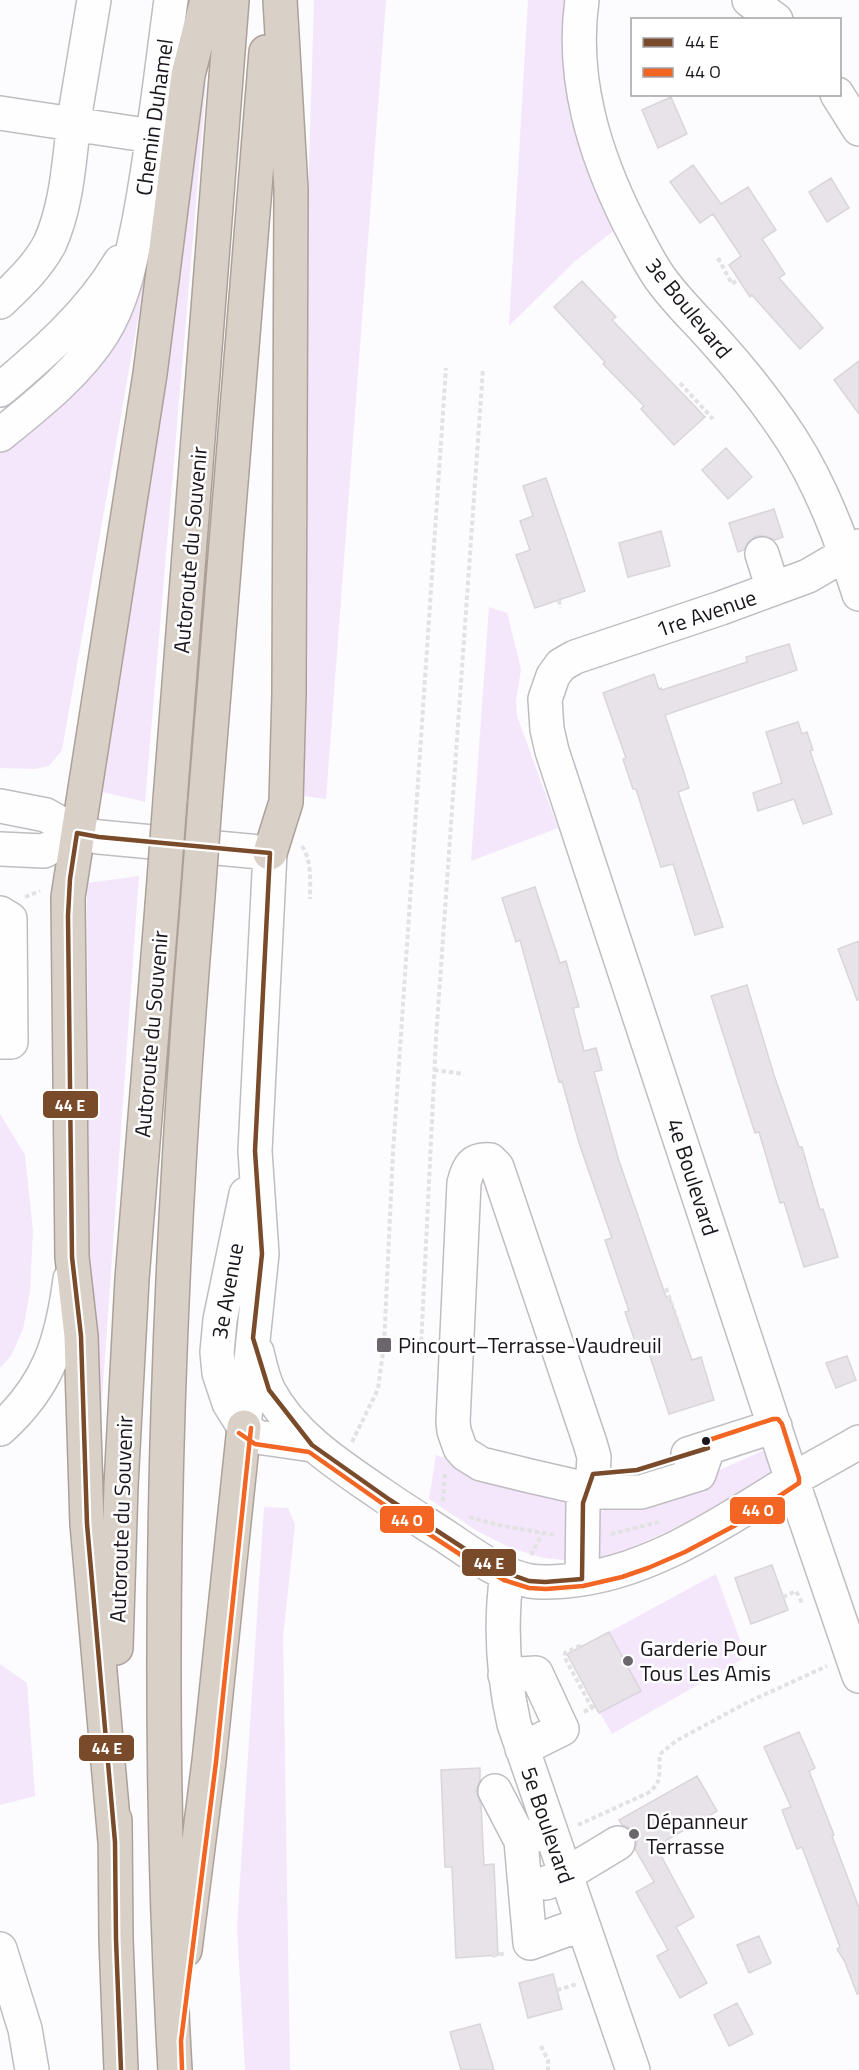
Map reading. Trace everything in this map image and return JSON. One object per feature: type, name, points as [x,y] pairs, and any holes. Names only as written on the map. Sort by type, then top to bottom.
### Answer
[{"type":"highway","points":[[115,1842],[87,1524],[81,1336],[72,1257],[68,916],[70,879],[150,374],[188,75],[207,0]]},
{"type":"highway","name":"Autoroute du Souvenir","points":[[121,2070],[116,1939],[115,1704],[128,1346],[141,1144],[162,906],[232,0]]},
{"type":"highway","name":"Autoroute du Souvenir","points":[[174,2056],[164,1782],[166,1482],[177,1184],[205,803],[271,0]]},
{"type":"highway","points":[[280,0],[291,189],[290,670],[285,848]]},
{"type":"highway","points":[[174,2056],[209,1761],[244,1427]]},
{"type":"street","points":[[0,302],[38,262],[57,226],[64,195],[94,0]]},
{"type":"street","name":"Chemin Duhamel","points":[[0,435],[58,385],[91,349],[103,333],[120,297],[136,234],[171,0]]},
{"type":"street","name":"3e Boulevard","points":[[582,0],[579,62],[582,88],[596,146],[616,197],[659,277],[722,349],[791,439],[853,550],[859,594]]},
{"type":"street","points":[[749,0],[773,18]]},
{"type":"street","points":[[838,96],[859,129]]},
{"type":"street","points":[[0,113],[152,136]]},
{"type":"street","name":"Chemin Duhamel","points":[[0,390],[55,341],[82,313],[105,285],[136,234]]},
{"type":"street","name":"1re Avenue","points":[[553,676],[561,665],[575,657],[808,576],[853,550]]},
{"type":"street","points":[[762,554],[773,589]]},
{"type":"street","name":"4e Boulevard","points":[[553,676],[545,699],[545,714],[552,751],[792,1480],[856,1665]]},
{"type":"street","points":[[0,806],[46,815],[77,833],[99,837],[285,848]]},
{"type":"street","points":[[0,849],[44,851],[77,833]]},
{"type":"street","name":"3e Avenue","points":[[285,848],[255,1151],[220,1320],[217,1352],[223,1390],[244,1427],[257,1437],[312,1445]]},
{"type":"street","points":[[0,913],[10,919],[11,1042],[0,1042]]},
{"type":"street","name":"3e Avenue","points":[[244,1427],[262,1254],[255,1151]]},
{"type":"street","points":[[582,1579],[582,1515],[590,1482],[594,1457],[496,1167],[490,1160],[476,1161],[470,1166],[464,1183],[453,1393],[453,1431],[465,1454],[481,1464],[590,1482],[638,1471],[775,1426]]},
{"type":"street","points":[[0,1430],[34,1391],[51,1361],[62,1332],[72,1257]]},
{"type":"street","name":"3e Avenue","points":[[253,1338],[268,1390],[312,1445],[468,1551],[518,1566],[529,1581],[582,1579],[620,1570],[681,1545],[730,1519],[859,1442]]},
{"type":"street","name":"5e Boulevard","points":[[518,1566],[504,1607],[505,1675],[514,1724],[522,1749],[541,1836],[565,1875],[633,2070]]},
{"type":"street","points":[[505,1675],[536,1673],[562,1730],[522,1749]]},
{"type":"street","points":[[495,1791],[541,1836],[525,1890],[530,1944],[582,1924]]},
{"type":"street","points":[[525,1890],[565,1875],[618,1844]]},
{"type":"street","points":[[0,1949],[26,2029],[32,2070]]},
{"type":"path","points":[[718,258],[732,284],[738,279]]},
{"type":"path","points":[[351,1444],[378,1389],[384,1345],[393,1152],[446,368]]},
{"type":"path","points":[[421,1347],[434,1070],[483,369]]},
{"type":"path","points":[[680,383],[695,403],[714,419]]},
{"type":"path","points":[[558,600],[560,608]]},
{"type":"path","points":[[285,848],[308,859],[310,899]]},
{"type":"path","points":[[434,1070],[464,1074]]},
{"type":"path","points":[[666,1288],[682,1334]]},
{"type":"path","points":[[442,1510],[446,1462]]},
{"type":"path","points":[[462,1515],[542,1534],[518,1566]]},
{"type":"path","points":[[783,1597],[796,1591],[803,1606]]},
{"type":"path","points":[[580,1647],[565,1653],[565,1658],[592,1708],[595,1706]]},
{"type":"path","points":[[541,1836],[648,1793],[656,1787],[660,1780],[660,1754],[676,1741],[746,1703],[796,1678],[856,1665]]},
{"type":"path","points":[[541,2046],[548,2060],[548,2070]]},
{"type":"shaded area","points":[[314,0],[386,0],[326,799],[304,796],[305,297]]},
{"type":"shaded area","points":[[528,0],[567,0],[562,32],[570,116],[585,164],[617,228],[574,262],[509,326]]},
{"type":"shaded area","points":[[195,82],[206,84],[145,802],[99,791]]},
{"type":"shaded area","points":[[146,273],[62,750],[49,766],[35,769],[0,768],[0,445],[105,352]]},
{"type":"shaded area","points":[[489,607],[507,613],[521,669],[516,701],[517,716],[558,828],[471,861]]},
{"type":"shaded area","points":[[139,876],[99,1442],[89,1267],[87,883]]},
{"type":"shaded area","points":[[0,1114],[25,1155],[33,1231],[30,1292],[23,1329],[11,1356],[0,1368]]},
{"type":"shaded area","points":[[769,1448],[777,1471],[691,1520],[623,1552],[601,1558],[575,1561],[544,1558],[511,1548],[477,1531],[429,1499],[436,1455],[558,1496],[706,1476]]},
{"type":"shaded area","points":[[264,1507],[288,1508],[295,1525],[283,1637],[290,2070],[245,2070],[237,1927]]},
{"type":"shaded area","points":[[716,1574],[746,1657],[612,1734],[600,1713],[640,1691],[609,1632]]},
{"type":"shaded area","points":[[0,1664],[27,1683],[35,1796],[0,1805]]},
{"type":"building","points":[[671,97],[687,134],[658,148],[642,110]]},
{"type":"building","points":[[693,165],[721,204],[748,187],[776,230],[762,239],[785,274],[779,278],[823,328],[800,349],[752,295],[750,297],[729,265],[741,256],[713,214],[700,223],[670,182]]},
{"type":"building","points":[[831,178],[849,208],[827,222],[809,192]]},
{"type":"building","points":[[582,281],[616,317],[612,320],[705,417],[674,445],[641,409],[644,406],[603,364],[605,362],[554,307]]},
{"type":"building","points":[[859,361],[859,414],[834,380]]},
{"type":"building","points":[[726,448],[752,477],[728,499],[702,470]]},
{"type":"building","points":[[546,478],[585,591],[535,608],[516,555],[530,550],[520,521],[533,516],[523,486]]},
{"type":"building","points":[[774,509],[783,537],[775,540],[765,536],[756,536],[748,542],[744,550],[738,552],[729,523]]},
{"type":"building","points":[[661,531],[670,566],[628,577],[619,543]]},
{"type":"building","points":[[789,644],[797,670],[665,715],[689,788],[678,792],[723,927],[695,935],[673,864],[661,867],[636,789],[633,789],[623,759],[626,758],[603,693],[654,674],[659,689],[662,690],[747,662],[746,657]]},
{"type":"building","points":[[798,722],[802,734],[807,732],[813,750],[810,751],[832,814],[803,824],[794,799],[758,811],[753,793],[782,783],[766,732]]},
{"type":"building","points":[[535,887],[560,963],[566,961],[579,1007],[573,1008],[584,1051],[596,1048],[602,1070],[594,1072],[619,1161],[666,1297],[669,1296],[692,1360],[701,1357],[714,1400],[669,1414],[646,1344],[637,1347],[625,1312],[629,1311],[605,1240],[612,1238],[579,1143],[562,1081],[559,1082],[520,940],[516,942],[502,898]]},
{"type":"building","points":[[859,941],[859,1000],[857,1000],[838,949]]},
{"type":"building","points":[[747,985],[774,1075],[799,1147],[802,1147],[820,1210],[823,1209],[838,1257],[804,1267],[784,1202],[780,1203],[759,1132],[755,1133],[711,996]]},
{"type":"building","points":[[847,1356],[856,1380],[836,1388],[826,1363]]},
{"type":"building","points":[[772,1565],[788,1610],[751,1624],[735,1578]]},
{"type":"building","points":[[609,1632],[641,1691],[599,1713],[567,1654]]},
{"type":"building","points":[[799,1732],[815,1768],[809,1771],[859,1908],[859,1994],[837,1949],[840,1947],[802,1847],[797,1849],[782,1810],[791,1807],[764,1747]]},
{"type":"building","points":[[480,1768],[480,1780],[476,1791],[481,1805],[484,1865],[494,1864],[498,1955],[456,1958],[452,1867],[445,1867],[441,1770]]},
{"type":"building","points":[[697,1776],[717,1811],[660,1844],[663,1849],[659,1852],[694,1917],[676,1927],[707,1983],[680,1998],[657,1956],[668,1950],[636,1892],[654,1882],[635,1849],[637,1842],[634,1834],[619,1820]]},
{"type":"building","points":[[759,1936],[771,1963],[749,1973],[737,1945]]},
{"type":"building","points":[[553,1974],[562,2009],[528,2018],[519,1983]]},
{"type":"building","points":[[737,2003],[753,2034],[729,2046],[714,2015]]},
{"type":"building","points":[[480,2024],[494,2070],[461,2070],[450,2032]]},
{"type":"transit line","points":[[121,2070],[115,1842],[87,1524],[81,1336],[72,1257],[68,916],[70,879],[77,833],[270,853],[255,1151],[262,1254],[253,1338],[269,1390],[312,1445],[468,1551],[507,1573],[529,1581],[545,1582],[582,1579],[583,1503],[593,1474],[637,1470],[708,1448]]},
{"type":"transit line","points":[[239,1433],[255,1444],[309,1452],[464,1557],[504,1580],[529,1588],[546,1589],[583,1586],[648,1568],[685,1552],[734,1526],[799,1483],[782,1424],[778,1419],[706,1441]]},
{"type":"transit line","points":[[182,2069],[181,2041],[216,1762],[251,1428]]},
{"type":"place","name":"Pincourt–Terrasse-Vaudreuil","points":[[384,1345]]},
{"type":"place","name":"Garderie Pour Tous Les Amis","points":[[628,1661]]},
{"type":"place","name":"Dépanneur Terrasse","points":[[634,1834]]}]
